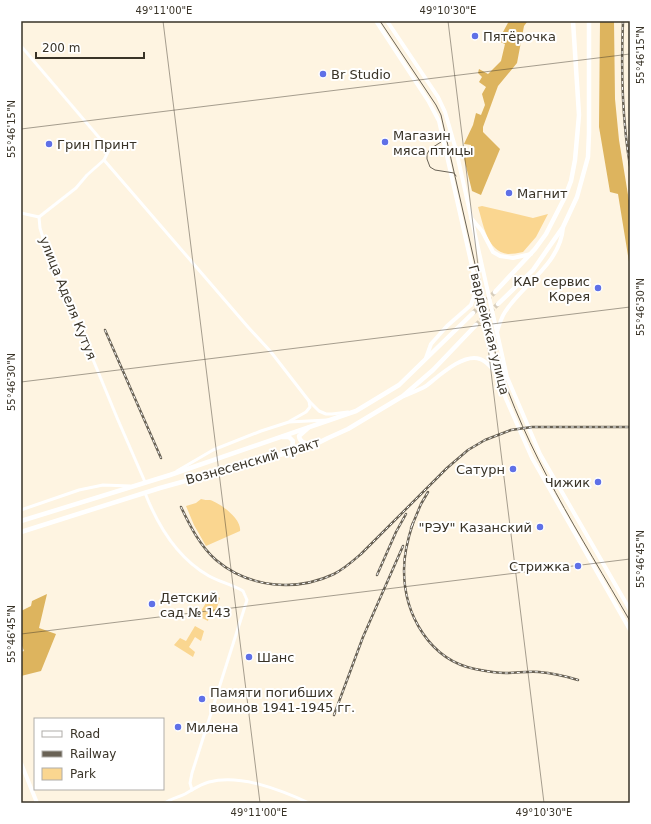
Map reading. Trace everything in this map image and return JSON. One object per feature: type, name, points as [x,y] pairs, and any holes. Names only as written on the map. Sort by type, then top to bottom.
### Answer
[{"type":"main road","name":"Гвардейская улица","points":[[376,21],[429,102],[439,120],[497,374],[506,400],[532,458],[630,630]]},
{"type":"main road","name":"Гвардейская улица","points":[[387,21],[438,97],[445,112],[456,150],[507,377],[514,397],[540,454],[630,610]]},
{"type":"main road","points":[[495,292],[531,254],[546,234],[566,197],[571,181],[575,160],[579,115],[573,21]]},
{"type":"main road","points":[[498,304],[532,270],[563,227],[577,197],[588,157],[590,133],[589,21]]},
{"type":"main road","points":[[398,54],[405,49]]},
{"type":"main road","points":[[470,217],[482,231],[488,246],[493,252],[500,256],[513,258],[531,254]]},
{"type":"main road","points":[[497,332],[500,321],[506,310],[537,276],[554,254],[560,242],[563,227]]},
{"type":"main road","points":[[426,359],[431,344],[447,326],[471,305],[477,287]]},
{"type":"main road","name":"Вознесенский тракт","points":[[21,521],[170,475],[356,411],[399,385],[473,313]]},
{"type":"main road","name":"Вознесенский тракт","points":[[21,532],[145,493],[316,444],[348,429],[403,396],[433,370],[476,325]]},
{"type":"main road","points":[[403,396],[418,390],[445,371],[463,360],[470,358],[481,359],[497,374]]},
{"type":"main road","points":[[311,426],[303,431],[299,438],[305,443],[316,444]]},
{"type":"main road","points":[[271,439],[284,436],[292,439],[292,447],[283,454]]},
{"type":"main road","points":[[599,576],[608,571]]},
{"type":"main road","points":[[21,763],[37,803]]},
{"type":"street","points":[[21,46],[109,150],[104,160],[87,175],[76,188],[39,217],[21,213]]},
{"type":"street","points":[[104,160],[271,352],[309,402],[326,414],[356,411]]},
{"type":"street","name":"улица Аделя Кутуя","points":[[39,217],[40,228],[44,241],[145,482]]},
{"type":"street","points":[[170,475],[213,450],[261,431],[289,422],[306,412],[310,407],[309,402]]},
{"type":"street","points":[[289,422],[332,420]]},
{"type":"street","points":[[21,510],[79,490],[103,485],[132,487]]},
{"type":"street","points":[[145,493],[151,509],[163,530],[180,553],[204,573],[221,582],[240,589],[247,596],[247,603],[192,773],[190,783],[192,790]]},
{"type":"street","points":[[165,803],[209,782],[224,780],[245,781],[284,792],[310,803]]},
{"type":"green space","points":[[482,206],[533,218],[548,214],[536,237],[523,252],[508,254],[495,248],[487,236],[478,207]]},
{"type":"green space","points":[[201,499],[210,500],[230,512],[238,522],[240,531],[206,546],[194,525],[186,506],[196,503]]},
{"type":"green space","points":[[212,593],[220,598],[215,614],[210,612],[208,621],[198,616]]},
{"type":"green space","points":[[195,626],[204,631],[201,641],[195,637],[189,647],[195,652],[193,657],[174,645],[180,638],[186,641]]},
{"type":"shaded area","points":[[509,21],[531,21],[527,22],[524,26],[517,63],[498,86],[483,127],[483,132],[500,149],[481,195],[472,191],[464,158],[471,157],[471,145],[464,144],[473,125],[476,113],[481,115],[485,105],[482,94],[486,87],[479,82],[482,77],[478,73],[479,69],[488,74],[501,61],[505,44],[498,41]]},
{"type":"shaded area","points":[[600,21],[614,21],[615,99],[619,140],[630,207],[630,268],[618,194],[610,192],[599,127]]},
{"type":"shaded area","points":[[47,594],[39,628],[56,634],[41,671],[21,676],[21,652],[24,651],[21,643],[21,611],[31,606],[32,601]]},
{"type":"tunnel","points":[[473,313],[495,292]]},
{"type":"tunnel","points":[[476,325],[498,304]]},
{"type":"tram line","points":[[380,21],[436,105],[441,115],[496,356],[522,426],[574,525],[630,621]]},
{"type":"tram line","points":[[447,136],[430,149],[427,154],[427,159],[430,167],[435,170],[454,173],[456,176]]},
{"type":"railway","points":[[623,21],[623,94],[625,130],[630,166]]},
{"type":"railway","points":[[105,330],[161,458]]},
{"type":"railway","points":[[181,507],[200,542],[216,560],[229,569],[243,577],[273,584],[289,585],[304,583],[319,580],[334,574],[348,565],[361,554],[447,468],[468,450],[485,440],[511,430],[532,427],[630,427]]},
{"type":"railway","points":[[411,528],[421,504],[428,492]]},
{"type":"railway","points":[[377,575],[396,532],[406,514]]},
{"type":"railway","points":[[413,523],[405,558],[405,587],[415,619],[433,646],[445,656],[459,664],[475,669],[502,673],[544,672],[578,680]]},
{"type":"railway","points":[[334,715],[363,637],[403,546]]},
{"type":"place","name":"Пятёрочка","points":[[475,36]]},
{"type":"place","name":"Br Studio","points":[[323,74]]},
{"type":"place","name":"Магазин мяса птицы","points":[[385,142]]},
{"type":"place","name":"Грин Принт","points":[[49,144]]},
{"type":"place","name":"Магнит","points":[[509,193]]},
{"type":"place","name":"КАР сервис Корея","points":[[598,288]]},
{"type":"place","name":"Сатурн","points":[[513,469]]},
{"type":"place","name":"Чижик","points":[[598,482]]},
{"type":"place","name":"\"РЭУ\" Казанский","points":[[540,527]]},
{"type":"place","name":"Стрижка","points":[[578,566]]},
{"type":"place","name":"Детский сад № 143","points":[[152,604]]},
{"type":"place","name":"Шанс","points":[[249,657]]},
{"type":"place","name":"Памяти погибших воинов 1941-1945 гг.","points":[[202,699]]},
{"type":"place","name":"Милена","points":[[178,727]]}]
